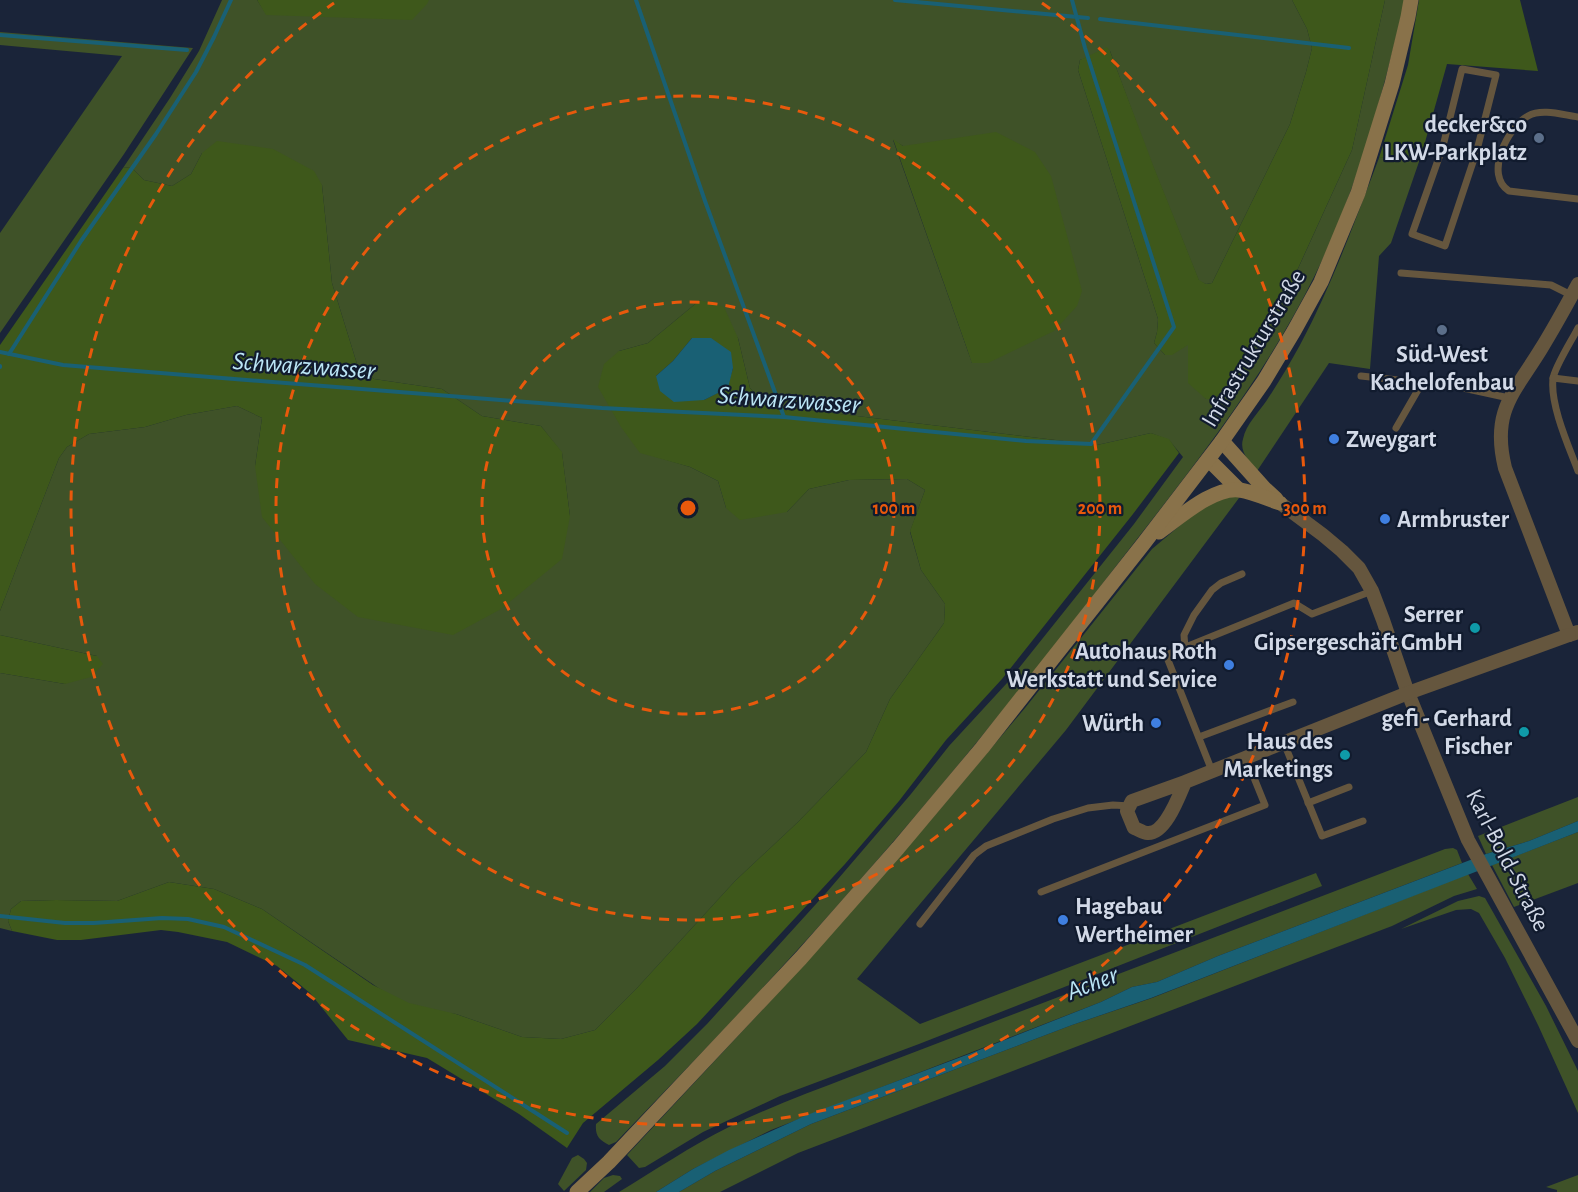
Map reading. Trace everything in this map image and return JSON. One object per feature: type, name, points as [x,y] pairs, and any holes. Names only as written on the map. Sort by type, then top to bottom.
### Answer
[{"type":"street","name":"Infrastrukturstraße","points":[[577,1192],[616,1154],[801,958],[890,857],[975,757],[1209,460],[1270,371],[1321,282],[1359,193],[1392,84],[1411,0]]},
{"type":"street","points":[[1185,782],[1164,825],[1156,832],[1147,833],[1134,828],[1127,811],[1132,801],[1408,693],[1573,633],[1505,468],[1500,448],[1501,424],[1509,398],[1576,292]]},
{"type":"street","points":[[1222,441],[1280,503]]},
{"type":"street","points":[[1209,460],[1239,490],[1280,503]]},
{"type":"street","points":[[1144,543],[1210,497],[1239,490]]},
{"type":"street","name":"Karl-Bold-Straße","points":[[1280,503],[1342,551],[1359,568],[1372,591],[1408,693],[1468,840],[1492,886],[1573,1021],[1578,1041]]},
{"type":"lane","points":[[1462,69],[1496,75],[1477,150],[1445,246],[1412,234],[1443,146],[1462,69]]},
{"type":"lane","points":[[1578,117],[1545,112],[1529,115],[1510,134],[1500,154],[1498,176],[1502,186],[1509,190],[1578,199]]},
{"type":"lane","points":[[1477,150],[1500,154]]},
{"type":"lane","points":[[1401,273],[1551,285],[1576,292]]},
{"type":"lane","points":[[1578,328],[1553,378],[1555,402],[1578,471]]},
{"type":"lane","points":[[1361,376],[1454,386],[1509,398]]},
{"type":"lane","points":[[1553,378],[1578,381]]},
{"type":"lane","points":[[1396,428],[1422,383]]},
{"type":"lane","points":[[1185,648],[1184,635],[1194,615],[1212,590],[1221,583],[1242,574]]},
{"type":"lane","points":[[1212,771],[1166,655],[1294,603],[1312,614],[1372,591]]},
{"type":"lane","points":[[1199,737],[1293,702]]},
{"type":"lane","points":[[1284,743],[1322,836],[1363,821]]},
{"type":"lane","points":[[1041,892],[1265,805],[1246,758]]},
{"type":"lane","points":[[1308,803],[1349,787]]},
{"type":"lane","points":[[920,924],[974,855],[986,846],[1053,819],[1088,808],[1113,805],[1130,806]]},
{"type":"green space","points":[[222,0],[257,0],[267,15],[429,0],[1292,0],[1307,29],[1312,48],[1306,72],[1290,124],[1212,283],[1206,284],[1199,281],[1110,51],[1080,60],[1078,70],[1158,319],[1154,343],[1165,355],[1172,354],[1188,344],[1206,399],[1214,399],[1239,376],[1286,295],[1352,150],[1385,0],[1405,0],[1368,140],[1330,242],[1315,275],[1272,352],[1223,425],[1072,623],[935,792],[792,956],[616,1142],[609,1145],[598,1137],[596,1124],[665,1066],[707,1024],[826,893],[949,746],[1007,683],[1134,524],[1183,457],[1169,440],[1151,433],[1097,445],[766,405],[750,388],[738,338],[700,300],[648,343],[619,351],[640,452],[690,467],[718,481],[726,508],[787,512],[809,489],[849,480],[907,479],[925,490],[910,532],[921,570],[945,604],[944,623],[890,699],[866,752],[798,822],[735,881],[637,988],[595,1030],[561,1039],[522,1037],[456,1014],[408,1008],[262,909],[214,889],[169,882],[117,901],[21,901],[11,909],[8,921],[12,931],[0,928],[0,673],[65,684],[97,656],[0,635],[0,611],[59,458],[67,447],[89,434],[145,427],[186,415],[237,406],[262,418],[255,466],[570,516],[562,453],[541,426],[482,416],[442,389],[374,379],[357,364],[332,283],[322,185],[202,153],[191,174],[172,186],[144,180],[131,167],[123,168],[199,51]],"holes":[[[893,140],[903,146],[972,363]]]},
{"type":"green space","points":[[257,0],[429,0],[412,20],[266,15]]},
{"type":"green space","points":[[1292,0],[1385,0],[1352,150],[1285,297],[1239,376],[1214,399],[1206,399],[1188,383],[1188,345],[1172,355],[1165,355],[1154,343],[1158,319],[1078,70],[1080,60],[1107,47],[1110,51],[1199,280],[1206,284],[1212,283],[1290,124],[1306,72],[1312,48],[1307,29]]},
{"type":"green space","points":[[1419,0],[1520,0],[1538,71],[1447,64],[1422,153],[1379,158],[1408,65]]},
{"type":"green space","points":[[0,32],[193,48],[124,154],[0,333],[0,233],[122,56],[0,45]]},
{"type":"green space","points":[[996,132],[1035,152],[1051,176],[1082,291],[1077,306],[1054,331],[988,363],[972,363],[893,139],[903,146]]},
{"type":"green space","points":[[217,141],[273,149],[314,171],[322,185],[332,283],[357,364],[374,379],[442,389],[482,416],[541,426],[562,452],[570,516],[562,559],[501,609],[453,635],[358,617],[315,584],[262,517],[255,466],[262,418],[237,406],[186,415],[145,427],[89,434],[67,447],[59,458],[0,611],[0,345],[123,168],[131,167],[144,180],[172,186],[191,174],[202,153]]},
{"type":"green space","points":[[1422,153],[1391,243],[1379,256],[1370,369],[1329,363],[1257,471],[1244,452],[1242,444],[1245,434],[1280,379],[1312,322],[1379,158]]},
{"type":"green space","points":[[700,300],[724,307],[738,338],[750,388],[766,405],[1097,445],[1151,433],[1169,439],[1179,453],[1002,679],[946,740],[899,801],[845,864],[697,1024],[583,1123],[567,1148],[519,1114],[427,1058],[348,1040],[310,993],[277,966],[227,942],[161,930],[81,940],[57,940],[12,931],[8,921],[11,909],[21,901],[117,901],[169,882],[214,889],[262,909],[373,985],[409,1003],[456,1014],[522,1037],[561,1039],[595,1030],[637,988],[735,881],[798,822],[866,752],[890,699],[944,623],[945,604],[921,570],[910,531],[925,490],[907,479],[849,480],[809,489],[787,512],[740,520],[726,508],[718,481],[690,467],[640,453],[621,427],[598,387],[604,364],[619,351],[648,343]],"holes":[[[692,338],[733,368],[727,388],[704,400],[656,376],[673,361]]]},
{"type":"green space","points":[[1232,495],[1239,498],[1066,730],[857,979],[920,1024],[1316,873],[1322,886],[780,1096],[703,1132],[645,1167],[639,1168],[627,1155],[777,994],[930,821],[1025,708],[1152,549],[1202,507]]},
{"type":"green space","points":[[0,635],[97,656],[103,664],[91,677],[65,684],[0,673]]},
{"type":"green space","points":[[1578,797],[1578,821],[1529,841],[1486,854],[1478,836]]},
{"type":"green space","points":[[1578,832],[1578,883],[1514,907],[1492,865]]},
{"type":"green space","points":[[1445,849],[1457,850],[1462,863],[1218,956],[1157,982],[1132,987],[1101,1002],[771,1130],[693,1169],[656,1192],[619,1192],[715,1134],[775,1106]]},
{"type":"green space","points":[[1468,874],[1477,889],[1454,896],[1392,926],[798,1153],[720,1192],[679,1192],[715,1171],[811,1124],[1072,1025],[1152,998]]},
{"type":"green space","points":[[1479,896],[1485,898],[1546,1006],[1578,1071],[1578,1113],[1505,958],[1479,913],[1471,909],[1456,910],[1401,929],[1458,901]]},
{"type":"green space","points":[[578,1155],[587,1163],[586,1170],[564,1191],[558,1184],[572,1158]]},
{"type":"green space","points":[[613,1175],[620,1176],[622,1179],[604,1192],[590,1192],[604,1178]]},
{"type":"green space","points":[[1578,1175],[1578,1192],[1557,1192],[1557,1190],[1546,1187]]},
{"type":"water","points":[[692,338],[711,338],[731,352],[733,368],[728,388],[704,400],[674,402],[660,391],[656,376],[673,361]]},
{"type":"water","points":[[1578,821],[1578,832],[1151,998],[1072,1025],[811,1124],[715,1171],[679,1192],[656,1192],[729,1150],[807,1115],[969,1054],[1101,1002],[1132,987],[1157,982],[1218,956]]},
{"type":"waterway","points":[[9,354],[81,241],[156,134],[196,72],[231,0]]},
{"type":"waterway","points":[[636,0],[705,201],[784,417]]},
{"type":"waterway","points":[[895,0],[1088,18]]},
{"type":"waterway","name":"Schwarzwasser","points":[[0,352],[63,365],[602,408],[784,417],[1026,441],[1091,444],[1174,327],[1085,48],[1072,0]]},
{"type":"waterway","points":[[1100,19],[1349,48]]},
{"type":"waterway","points":[[0,35],[187,50]]},
{"type":"waterway","points":[[0,916],[65,923],[162,918],[188,919],[224,927],[305,965],[567,1133]]},
{"type":"place","name":"decker&co LKW-Parkplatz","points":[[1539,138]]},
{"type":"place","name":"Süd-West Kachelofenbau","points":[[1442,330]]},
{"type":"place","name":"Zweygart","points":[[1334,439]]},
{"type":"place","name":"Armbruster","points":[[1385,519]]},
{"type":"place","name":"Serrer Gipsergeschäft GmbH","points":[[1475,628]]},
{"type":"place","name":"Autohaus Roth Werkstatt und Service","points":[[1229,665]]},
{"type":"place","name":"Würth","points":[[1156,723]]},
{"type":"place","name":"gefi - Gerhard Fischer","points":[[1524,732]]},
{"type":"place","name":"Haus des Marketings","points":[[1345,755]]},
{"type":"place","name":"Hagebau Wertheimer","points":[[1063,920]]},
{"type":"water label","name":"Acher","points":[[1092,982]]}]
